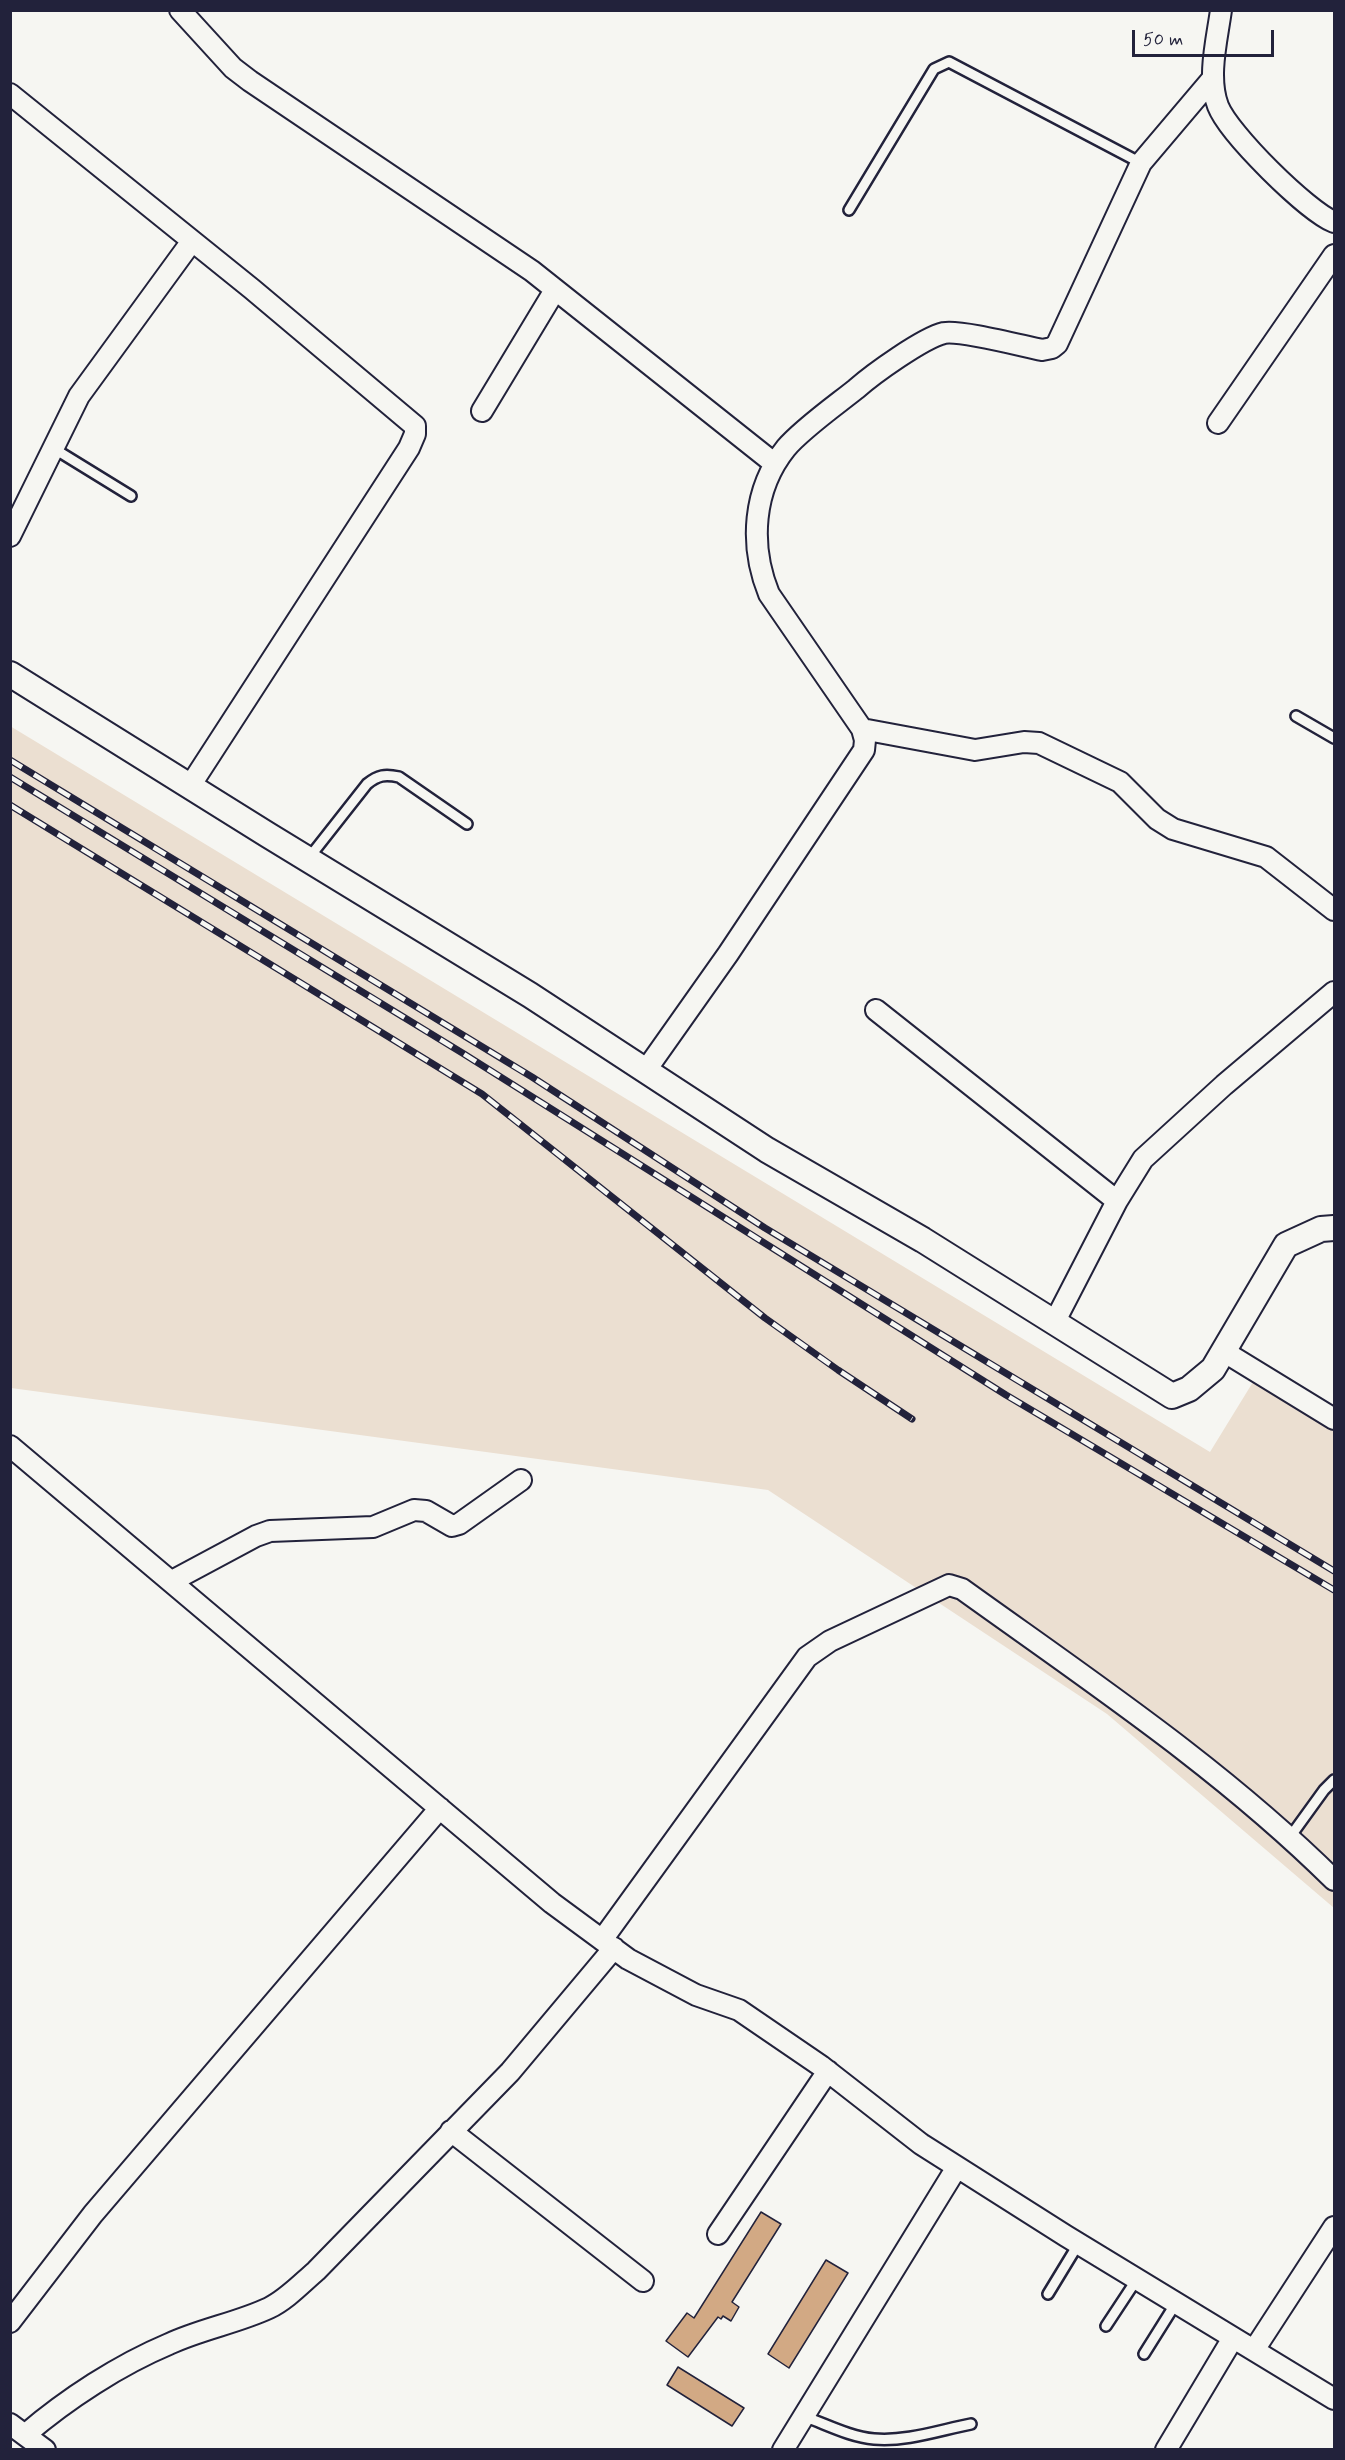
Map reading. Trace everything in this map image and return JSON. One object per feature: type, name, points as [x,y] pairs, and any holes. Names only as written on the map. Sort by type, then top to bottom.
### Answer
[{"type":"street","points":[[180,10],[233,68],[250,81],[532,271],[775,464]]},
{"type":"street","points":[[1221,10],[1213,78],[1218,106],[1236,135],[1299,197],[1327,219],[1335,222]]},
{"type":"street","points":[[646,1070],[728,954],[864,750],[865,740],[862,729],[769,594],[765,583],[756,519],[762,492],[775,464],[788,446],[871,377],[938,335],[955,333],[1042,350],[1052,348],[1060,338],[1142,163],[1213,78]]},
{"type":"street","points":[[10,94],[415,426],[415,434],[409,448],[190,786]]},
{"type":"street","points":[[10,536],[91,377],[192,241]]},
{"type":"street","points":[[1218,423],[1335,255]]},
{"type":"street","points":[[482,411],[555,290]]},
{"type":"street","points":[[10,674],[531,995],[767,1150],[923,1240],[1172,1396],[1189,1389],[1213,1369],[1286,1245],[1321,1229],[1335,1228]]},
{"type":"street","points":[[862,729],[975,750],[1024,742],[1039,743],[1120,782],[1157,819],[1173,829],[1196,838],[1266,856],[1335,910]]},
{"type":"street","points":[[1054,1323],[1118,1201],[1143,1159],[1224,1085],[1335,992]]},
{"type":"street","points":[[876,1010],[1118,1201]]},
{"type":"street","points":[[1223,1351],[1335,1419]]},
{"type":"street","points":[[10,1446],[552,1903],[628,1959],[696,1995],[739,2010],[828,2071],[921,2144],[1335,2399]]},
{"type":"street","points":[[172,1581],[270,1530],[373,1527],[414,1510],[426,1511],[452,1526],[459,1524],[521,1480]]},
{"type":"street","points":[[45,2450],[18,2429],[149,2353],[194,2334],[263,2310],[291,2293],[316,2271],[510,2072],[608,1944],[807,1657],[830,1641],[949,1586],[962,1589],[1136,1713],[1290,1837],[1335,1880]]},
{"type":"street","points":[[10,2322],[93,2214],[440,1808]]},
{"type":"street","points":[[718,2234],[828,2071]]},
{"type":"street","points":[[451,2132],[643,2281]]},
{"type":"street","points":[[783,2449],[957,2167]]},
{"type":"street","points":[[1254,2350],[1335,2228]]},
{"type":"street","points":[[1166,2450],[1233,2338]]},
{"type":"lane","points":[[849,210],[934,69],[949,62],[1142,163]]},
{"type":"lane","points":[[53,448],[131,496]]},
{"type":"lane","points":[[1296,716],[1335,738]]},
{"type":"lane","points":[[308,859],[368,784],[376,777],[386,774],[399,777],[467,824]]},
{"type":"lane","points":[[1290,1837],[1324,1790],[1335,1780]]},
{"type":"lane","points":[[1048,2294],[1079,2243]]},
{"type":"lane","points":[[1106,2326],[1137,2279]]},
{"type":"lane","points":[[1144,2354],[1176,2303]]},
{"type":"lane","points":[[803,2416],[848,2433],[873,2439],[900,2438],[971,2424]]},
{"type":"shaded area","points":[[10,726],[1210,1452],[1261,1369],[1334,1415],[1334,1908],[1107,1714],[768,1490],[11,1388]]},
{"type":"building","points":[[761,2212],[781,2224],[732,2302],[739,2307],[731,2321],[723,2316],[721,2319],[718,2317],[688,2357],[666,2341],[687,2313],[694,2318]]},
{"type":"building","points":[[826,2260],[848,2273],[789,2368],[768,2354]]},
{"type":"building","points":[[678,2367],[744,2408],[732,2426],[667,2385]]},
{"type":"railway","points":[[10,760],[532,1077],[765,1228],[1334,1571]]},
{"type":"railway","points":[[10,777],[464,1054],[1006,1395],[1334,1590]]},
{"type":"railway","points":[[10,805],[482,1094],[765,1318],[912,1419]]}]
